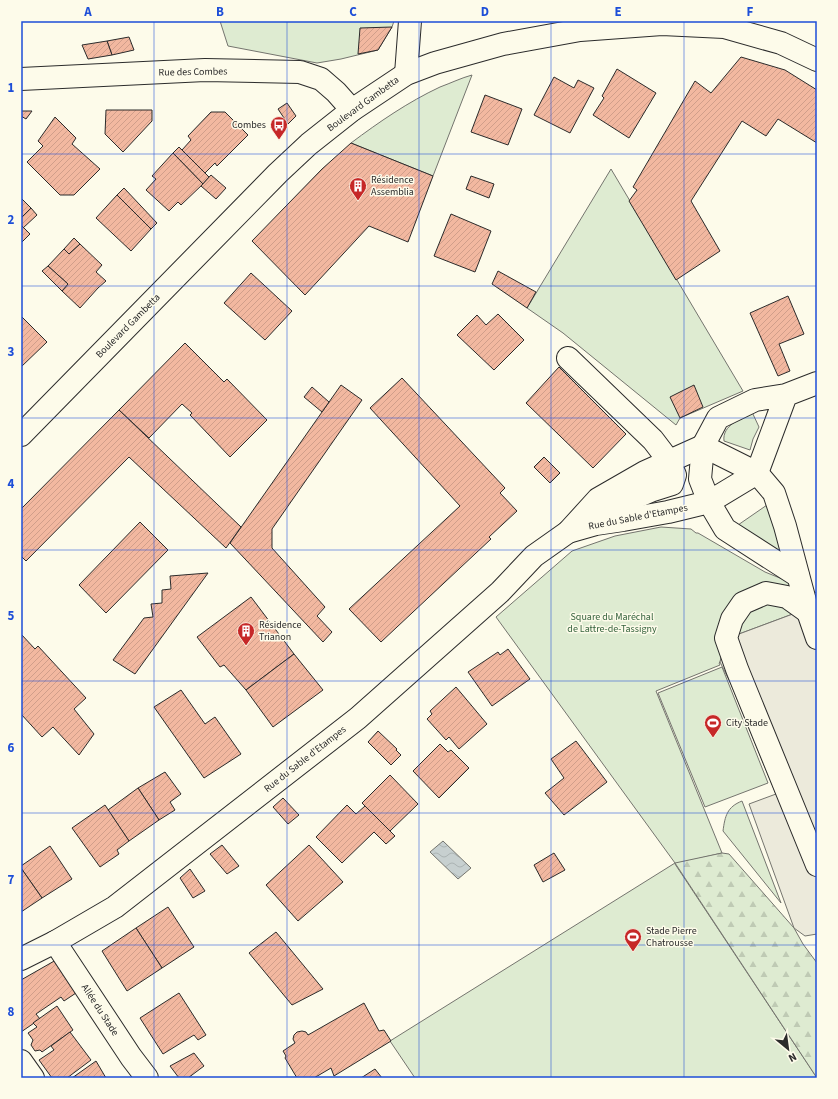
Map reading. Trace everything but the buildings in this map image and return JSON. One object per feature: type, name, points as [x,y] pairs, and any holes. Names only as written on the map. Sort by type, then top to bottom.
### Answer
[{"type":"street","points":[[406,74],[410,21]]},
{"type":"street","name":"Boulevard Gambetta","points":[[21,435],[278,173],[309,144],[352,110],[406,74],[435,63],[503,44],[580,30],[662,24],[724,27],[781,43],[817,60]]},
{"type":"street","name":"Rue des Combes","points":[[21,79],[204,70],[300,72],[321,79],[336,92],[352,110]]},
{"type":"street","points":[[568,358],[653,440],[669,461],[675,475],[672,484],[653,490],[613,507],[596,524]]},
{"type":"street","points":[[798,576],[725,529],[708,502],[700,479],[703,446],[718,418],[755,400],[786,395],[817,383]]},
{"type":"street","points":[[757,473],[786,395]]},
{"type":"street","points":[[703,446],[757,473],[774,493],[785,526],[808,612],[817,638]]},
{"type":"street","name":"Rue du Sable d'Etampes","points":[[21,959],[55,942],[114,907],[358,718],[500,592],[534,556],[568,532],[598,499],[645,472],[703,446]]},
{"type":"street","name":"Rue du Sable d'Etampes","points":[[568,532],[596,524],[668,512],[708,502],[757,473]]},
{"type":"street","points":[[808,612],[787,597],[766,593],[743,603],[732,619],[726,638],[737,669],[817,865]]},
{"type":"street","name":"Allée du Stade","points":[[55,942],[131,1057],[147,1078]]},
{"type":"street","points":[[21,1061],[33,1078]]},
{"type":"green space","points":[[220,21],[394,21],[378,50],[317,63],[228,46]]},
{"type":"green space","points":[[472,75],[433,176],[351,143],[383,120],[417,99],[440,87]]},
{"type":"green space","points":[[611,169],[743,391],[680,418],[676,425],[563,333],[527,308]]},
{"type":"green space","points":[[752,412],[759,427],[753,439],[750,450],[724,441],[724,435],[729,427]]},
{"type":"green space","points":[[767,505],[783,553],[779,552],[738,525]]},
{"type":"green space","name":"Square du Maréchal de Lattre-de-Tassigny","points":[[661,527],[691,529],[765,572],[817,593],[817,605],[726,638],[719,663],[720,665],[656,691],[722,853],[675,864],[817,1078],[415,1078],[390,1041],[675,863],[496,617],[572,551],[615,536]]},
{"type":"green space","name":"City Stade","points":[[722,667],[768,783],[705,807],[658,693]]},
{"type":"green space","points":[[742,801],[781,903],[723,831],[730,809]]},
{"type":"green space","points":[[722,853],[729,854],[794,928],[803,944],[817,963],[817,1078],[675,863]]},
{"type":"shaded area","points":[[817,605],[817,934],[805,936],[794,928],[749,804],[776,794],[731,684],[720,662],[726,638]]},
{"type":"water","points":[[443,841],[471,868],[458,879],[430,852]]},
{"type":"place","name":"Combes","points":[[279,140]]},
{"type":"place","name":"Résidence Assemblia","points":[[358,201]]},
{"type":"place","name":"Résidence Trianon","points":[[246,646]]},
{"type":"place","name":"City Stade","points":[[713,738]]},
{"type":"place","name":"Stade Pierre Chatrousse","points":[[633,952]]}]
